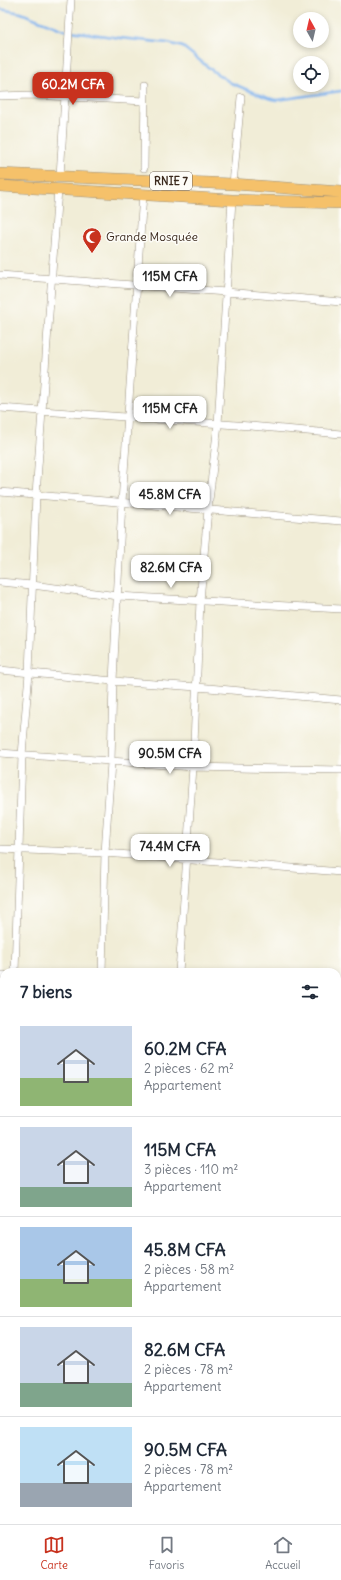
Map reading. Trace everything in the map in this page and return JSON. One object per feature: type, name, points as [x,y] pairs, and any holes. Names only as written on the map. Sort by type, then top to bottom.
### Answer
[{"type":"main road","name":"RNIE 7","points":[[0,174],[233,184],[341,192]]},
{"type":"main road","name":"RNIE 7","points":[[0,186],[232,200],[341,203]]},
{"type":"street","points":[[60,176],[71,0]]},
{"type":"street","points":[[144,168],[145,85]]},
{"type":"street","points":[[0,96],[32,95],[64,98],[144,101]]},
{"type":"street","points":[[233,184],[241,97]]},
{"type":"street","points":[[15,968],[22,755],[29,672],[36,495],[58,189]]},
{"type":"street","points":[[102,968],[105,853],[111,762],[113,681],[122,502],[129,417],[143,194]]},
{"type":"street","points":[[179,968],[193,767],[200,601],[208,509],[218,424],[232,200]]},
{"type":"street","points":[[0,275],[341,302]]},
{"type":"street","points":[[0,408],[341,434]]},
{"type":"street","points":[[0,492],[341,521]]},
{"type":"street","points":[[0,582],[32,584],[118,596],[341,609]]},
{"type":"street","points":[[0,670],[341,700]]},
{"type":"street","points":[[0,753],[193,767],[341,770]]},
{"type":"street","points":[[0,849],[105,853],[341,872]]},
{"type":"waterway","points":[[0,9],[21,13],[64,30],[168,43],[183,47],[231,83],[268,98],[277,100],[341,91]]},
{"type":"place","name":"Grande Mosquée","points":[[92,254]]}]
